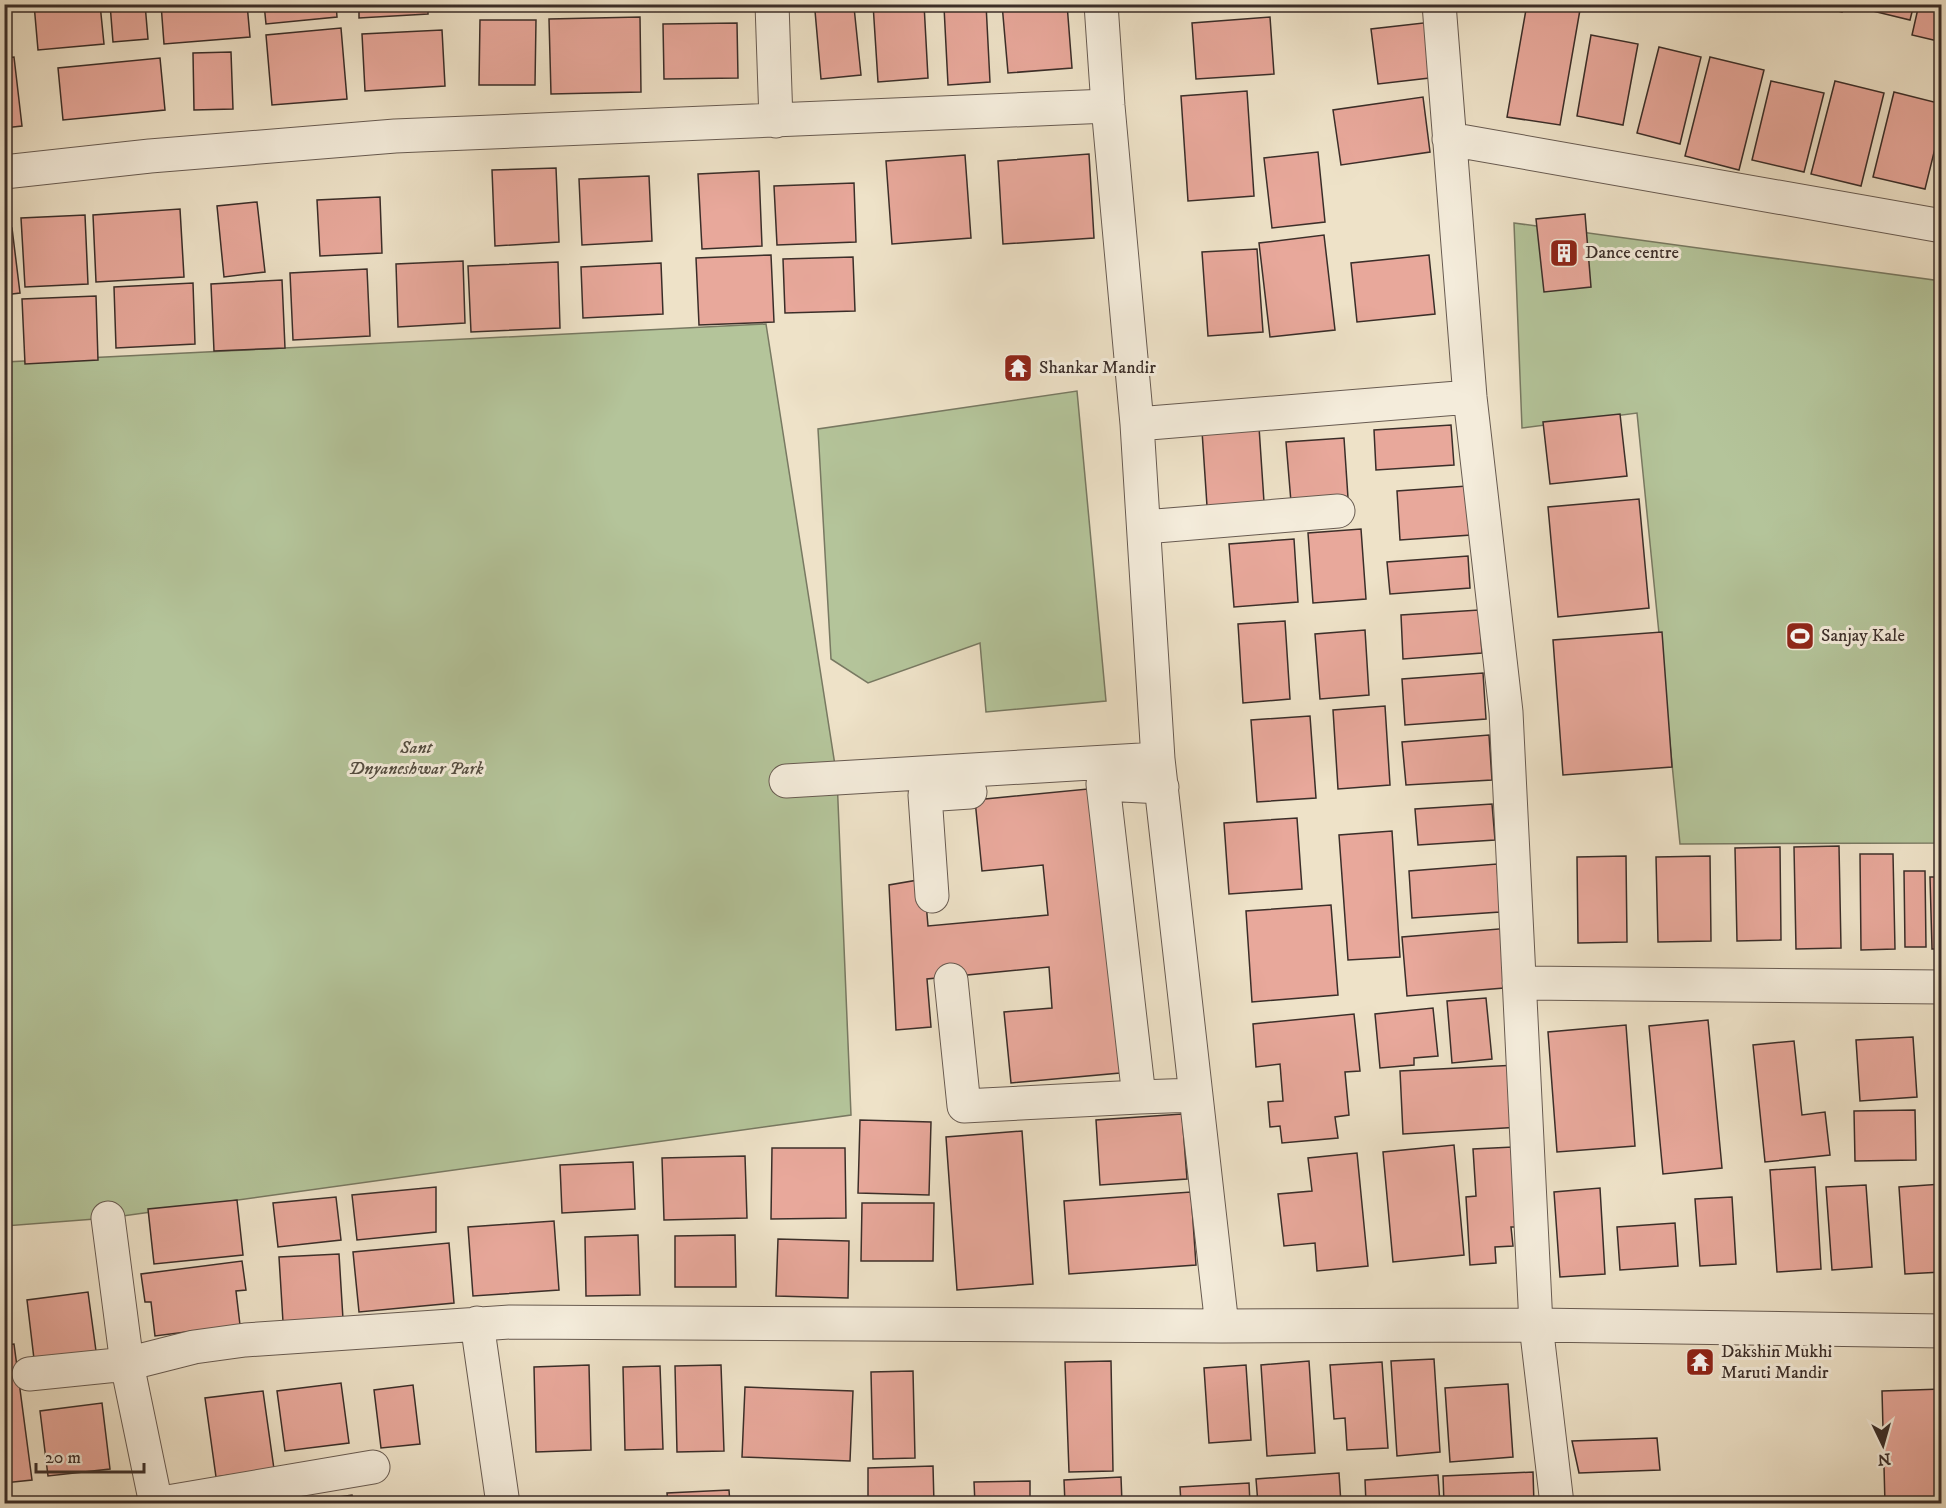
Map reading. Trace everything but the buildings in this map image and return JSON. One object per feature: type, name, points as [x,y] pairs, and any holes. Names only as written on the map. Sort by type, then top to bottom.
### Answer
[{"type":"street","points":[[772,4],[776,121]]},
{"type":"street","points":[[1101,4],[1137,424],[1160,773],[1222,1326]]},
{"type":"street","points":[[1438,4],[1470,397],[1506,712],[1536,1325],[1557,1503]]},
{"type":"street","points":[[4,172],[150,156],[395,136],[1108,106]]},
{"type":"street","points":[[1449,139],[1941,226]]},
{"type":"street","points":[[1137,424],[1470,397]]},
{"type":"street","points":[[1144,527],[1338,511]]},
{"type":"street","points":[[786,781],[1160,773]]},
{"type":"street","points":[[932,896],[925,795],[1103,784],[1160,773]]},
{"type":"street","points":[[1103,784],[1139,1097]]},
{"type":"street","points":[[951,980],[964,1106],[1196,1095]]},
{"type":"street","points":[[1519,983],[1941,987]]},
{"type":"street","points":[[108,1218],[127,1364],[156,1503],[373,1467]]},
{"type":"street","points":[[29,1374],[127,1364],[194,1347],[245,1340],[510,1322],[1222,1326],[1536,1325],[1941,1330]]},
{"type":"street","points":[[477,1323],[503,1503]]},
{"type":"green space","name":"Sanjay Kale","points":[[1514,223],[1941,281],[1941,843],[1680,844],[1637,413],[1522,428]]},
{"type":"green space","name":"Sant Dnyaneshwar Park","points":[[766,324],[837,778],[851,1115],[108,1218],[5,1226],[5,362]]},
{"type":"green space","points":[[1077,391],[1106,701],[986,712],[980,643],[868,683],[831,659],[818,429]]},
{"type":"place","name":"Dance centre","points":[[1564,253]]},
{"type":"place","name":"Shankar Mandir","points":[[1018,368]]},
{"type":"place","name":"Sanjay Kale","points":[[1800,636]]},
{"type":"place","name":"Dakshin Mukhi Maruti Mandir","points":[[1700,1362]]}]
